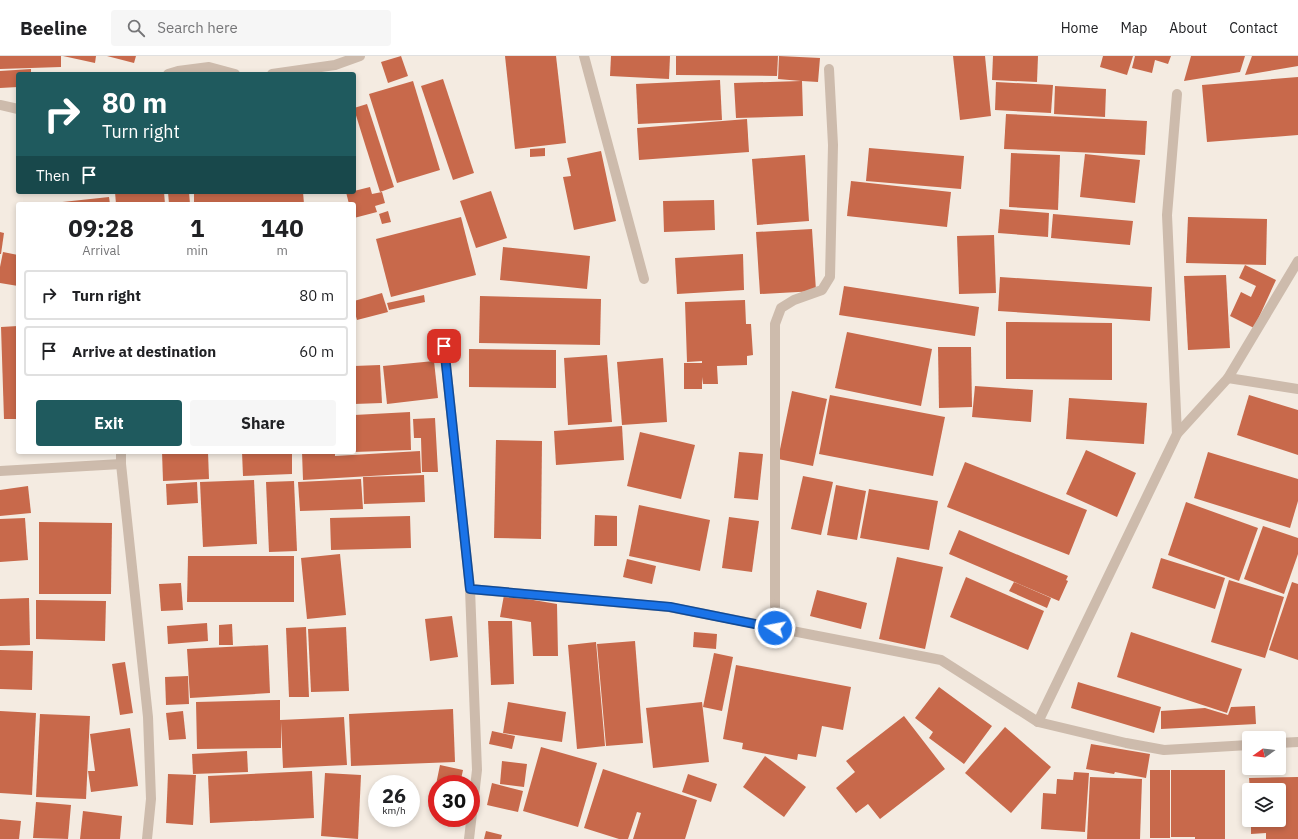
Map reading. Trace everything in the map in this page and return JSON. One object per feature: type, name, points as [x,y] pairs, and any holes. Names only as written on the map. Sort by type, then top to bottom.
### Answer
[{"type":"street","points":[[286,72],[335,65],[360,56]]},
{"type":"street","points":[[584,56],[644,279]]},
{"type":"street","points":[[175,72],[209,68],[226,72]]},
{"type":"street","points":[[775,628],[775,324],[781,308],[794,300],[822,290],[830,277],[833,145],[829,69]]},
{"type":"street","points":[[1177,94],[1167,215],[1177,434]]},
{"type":"street","points":[[0,105],[16,109]]},
{"type":"street","points":[[1038,722],[1177,434],[1228,378],[1298,261]]},
{"type":"street","points":[[444,346],[470,589],[477,770],[469,839]]},
{"type":"street","points":[[1228,378],[1298,389]]},
{"type":"street","points":[[121,454],[148,717],[151,799],[147,839]]},
{"type":"street","points":[[0,471],[121,464]]},
{"type":"street","points":[[470,589],[670,607],[941,660],[1038,722],[1126,743],[1164,750],[1242,745]]},
{"type":"street","points":[[1286,743],[1298,742]]},
{"type":"building","points":[[0,56],[61,56],[61,67],[0,69]]},
{"type":"building","points":[[63,56],[96,56],[95,63]]},
{"type":"building","points":[[107,56],[136,56],[134,63]]},
{"type":"building","points":[[401,56],[408,76],[388,83],[381,62]]},
{"type":"building","points":[[505,56],[556,56],[566,143],[515,149]]},
{"type":"building","points":[[611,56],[670,56],[669,79],[610,76]]},
{"type":"building","points":[[676,56],[778,56],[777,76],[676,75]]},
{"type":"building","points":[[779,56],[820,58],[818,82],[802,81],[803,116],[736,118],[734,83],[801,81],[778,79]]},
{"type":"building","points":[[953,56],[985,56],[991,116],[960,120]]},
{"type":"building","points":[[993,56],[1038,56],[1037,82],[992,80]]},
{"type":"building","points":[[1103,56],[1133,56],[1127,75],[1100,67]]},
{"type":"building","points":[[1135,56],[1171,56],[1168,64],[1155,60],[1152,73],[1132,68]]},
{"type":"building","points":[[1191,56],[1245,56],[1240,72],[1184,81]]},
{"type":"building","points":[[1252,56],[1298,56],[1298,66],[1245,75]]},
{"type":"building","points":[[31,69],[31,72],[16,72],[16,87],[0,88],[0,71]]},
{"type":"building","points":[[1298,77],[1298,135],[1207,142],[1202,85]]},
{"type":"building","points":[[443,79],[474,173],[453,180],[421,86]]},
{"type":"building","points":[[720,80],[722,120],[638,124],[636,84]]},
{"type":"building","points":[[413,81],[440,170],[397,183],[369,94]]},
{"type":"building","points":[[996,82],[1053,85],[1051,113],[995,110]]},
{"type":"building","points":[[1055,86],[1106,89],[1105,117],[1054,114]]},
{"type":"building","points":[[367,104],[394,187],[380,192],[356,115],[356,107]]},
{"type":"building","points":[[1006,114],[1147,121],[1145,155],[1004,149]]},
{"type":"building","points":[[747,119],[749,152],[639,160],[637,128]]},
{"type":"building","points":[[545,148],[545,156],[530,157],[530,149]]},
{"type":"building","points":[[869,148],[964,156],[961,189],[866,181]]},
{"type":"building","points":[[601,151],[616,221],[574,230],[563,177],[571,176],[567,158]]},
{"type":"building","points":[[1011,153],[1060,155],[1058,210],[1009,207]]},
{"type":"building","points":[[1085,154],[1140,160],[1135,203],[1080,197]]},
{"type":"building","points":[[805,155],[809,221],[757,225],[752,159]]},
{"type":"building","points":[[851,181],[951,192],[947,227],[847,216]]},
{"type":"building","points":[[370,187],[372,194],[382,192],[385,203],[375,206],[377,212],[356,217],[356,202],[348,202],[346,194],[356,194],[356,190]]},
{"type":"building","points":[[491,191],[507,238],[476,248],[460,201]]},
{"type":"building","points":[[115,194],[164,194],[165,202],[116,202]]},
{"type":"building","points":[[168,194],[189,194],[190,202],[169,202]]},
{"type":"building","points":[[194,194],[303,194],[304,202],[194,202]]},
{"type":"building","points":[[109,197],[110,202],[62,202]]},
{"type":"building","points":[[714,200],[715,230],[664,232],[663,201]]},
{"type":"building","points":[[1000,209],[1049,213],[1048,237],[998,233]]},
{"type":"building","points":[[388,211],[391,222],[382,224],[379,214]]},
{"type":"building","points":[[1053,214],[1133,221],[1130,245],[1051,238]]},
{"type":"building","points":[[461,217],[476,275],[391,297],[376,239]]},
{"type":"building","points":[[1188,217],[1267,219],[1266,265],[1186,263]]},
{"type":"building","points":[[812,229],[816,291],[760,294],[756,232]]},
{"type":"building","points":[[0,232],[4,233],[1,254],[0,254]]},
{"type":"building","points":[[994,235],[996,293],[959,294],[957,236]]},
{"type":"building","points":[[503,247],[590,256],[587,289],[500,280]]},
{"type":"building","points":[[3,252],[16,255],[16,286],[0,283],[0,267]]},
{"type":"building","points":[[743,254],[744,290],[677,294],[675,258]]},
{"type":"building","points":[[1245,265],[1276,280],[1254,328],[1230,316],[1241,292],[1251,297],[1256,286],[1239,278]]},
{"type":"building","points":[[1226,275],[1230,348],[1188,350],[1184,276]]},
{"type":"building","points":[[1000,277],[1152,287],[1150,321],[998,311]]},
{"type":"building","points":[[844,286],[979,307],[975,336],[839,315]]},
{"type":"building","points":[[382,293],[388,312],[357,320],[356,300]]},
{"type":"building","points":[[424,295],[425,302],[389,310],[387,303]]},
{"type":"building","points":[[480,296],[601,299],[600,345],[479,343]]},
{"type":"building","points":[[745,300],[746,324],[751,324],[753,355],[747,356],[747,365],[717,366],[718,384],[703,384],[702,377],[702,389],[684,389],[684,363],[702,363],[702,361],[687,362],[685,302]]},
{"type":"building","points":[[1006,322],[1112,323],[1112,380],[1006,379]]},
{"type":"building","points":[[16,326],[16,419],[4,419],[1,327]]},
{"type":"building","points":[[847,332],[932,349],[921,406],[835,388]]},
{"type":"building","points":[[938,347],[971,347],[972,407],[939,408]]},
{"type":"building","points":[[469,349],[556,350],[556,388],[469,387]]},
{"type":"building","points":[[607,355],[612,422],[568,425],[564,358]]},
{"type":"building","points":[[663,358],[667,422],[622,425],[617,362]]},
{"type":"building","points":[[434,361],[438,398],[387,404],[383,366]]},
{"type":"building","points":[[380,365],[382,403],[356,404],[356,366]]},
{"type":"building","points":[[975,386],[1033,390],[1031,422],[972,417]]},
{"type":"building","points":[[792,391],[827,399],[813,466],[778,459]]},
{"type":"building","points":[[830,395],[945,417],[933,476],[819,454]]},
{"type":"building","points":[[1249,395],[1298,410],[1298,455],[1237,435]]},
{"type":"building","points":[[1069,398],[1147,403],[1144,444],[1066,439]]},
{"type":"building","points":[[410,412],[411,450],[356,452],[356,415]]},
{"type":"building","points":[[435,418],[438,472],[422,472],[421,438],[414,438],[413,419]]},
{"type":"building","points":[[622,426],[624,460],[556,465],[554,431]]},
{"type":"building","points":[[640,432],[695,445],[681,499],[627,486]]},
{"type":"building","points":[[496,440],[542,441],[541,539],[494,538]]},
{"type":"building","points":[[1086,450],[1136,473],[1117,517],[1066,494]]},
{"type":"building","points":[[420,451],[421,473],[303,480],[302,454],[335,454],[335,456]]},
{"type":"building","points":[[739,452],[763,454],[758,500],[734,498]]},
{"type":"building","points":[[1208,452],[1298,479],[1298,501],[1290,528],[1194,498]]},
{"type":"building","points":[[162,454],[208,454],[209,479],[163,481]]},
{"type":"building","points":[[242,454],[292,454],[292,474],[243,476]]},
{"type":"building","points":[[965,462],[1087,510],[1069,555],[947,507]]},
{"type":"building","points":[[424,475],[425,502],[364,504],[363,477]]},
{"type":"building","points":[[803,476],[833,482],[821,535],[791,529]]},
{"type":"building","points":[[361,479],[363,509],[300,511],[298,482]]},
{"type":"building","points":[[254,480],[257,544],[203,547],[200,482]]},
{"type":"building","points":[[294,481],[297,551],[269,552],[266,482]]},
{"type":"building","points":[[197,482],[198,503],[167,505],[166,484]]},
{"type":"building","points":[[836,485],[866,491],[857,540],[827,535]]},
{"type":"building","points":[[28,486],[31,513],[0,516],[0,490]]},
{"type":"building","points":[[869,489],[938,501],[929,550],[860,538]]},
{"type":"building","points":[[1186,502],[1258,528],[1239,581],[1168,555]]},
{"type":"building","points":[[639,505],[710,520],[700,571],[629,556]]},
{"type":"building","points":[[595,515],[617,516],[617,546],[594,546]]},
{"type":"building","points":[[410,516],[411,548],[331,550],[330,518]]},
{"type":"building","points":[[729,517],[759,521],[752,572],[722,568]]},
{"type":"building","points":[[25,518],[28,560],[0,562],[0,519]]},
{"type":"building","points":[[39,522],[112,523],[111,594],[39,594]]},
{"type":"building","points":[[1263,526],[1298,538],[1298,554],[1284,594],[1244,579]]},
{"type":"building","points":[[959,530],[1068,576],[1066,580],[1068,581],[1059,601],[949,554]]},
{"type":"building","points":[[340,554],[346,615],[307,619],[301,558]]},
{"type":"building","points":[[188,556],[294,556],[294,602],[187,602]]},
{"type":"building","points":[[897,557],[943,567],[925,649],[879,639]]},
{"type":"building","points":[[1161,558],[1225,578],[1215,609],[1152,588]]},
{"type":"building","points":[[627,559],[656,566],[652,584],[623,577]]},
{"type":"building","points":[[966,577],[1044,611],[1028,650],[950,617]]},
{"type":"building","points":[[1229,580],[1284,597],[1265,658],[1211,642]]},
{"type":"building","points":[[1014,582],[1051,598],[1047,608],[1009,591]]},
{"type":"building","points":[[1292,582],[1298,584],[1298,660],[1269,650]]},
{"type":"building","points":[[181,583],[183,610],[161,611],[159,584]]},
{"type":"building","points":[[817,590],[867,603],[861,629],[810,616]]},
{"type":"building","points":[[504,595],[557,604],[558,656],[533,656],[531,622],[500,617]]},
{"type":"building","points":[[29,598],[30,645],[0,646],[0,599]]},
{"type":"building","points":[[36,600],[106,601],[105,641],[36,639]]},
{"type":"building","points":[[452,616],[458,657],[430,661],[425,619]]},
{"type":"building","points":[[488,621],[512,621],[514,684],[491,685]]},
{"type":"building","points":[[207,623],[208,641],[168,644],[167,626]]},
{"type":"building","points":[[232,624],[233,645],[219,645],[219,625]]},
{"type":"building","points":[[306,627],[309,697],[289,697],[286,628]]},
{"type":"building","points":[[346,627],[349,691],[311,692],[308,629]]},
{"type":"building","points":[[694,632],[717,634],[716,649],[693,647]]},
{"type":"building","points":[[1131,632],[1242,669],[1227,713],[1117,677]]},
{"type":"building","points":[[635,641],[643,743],[606,746],[597,644]]},
{"type":"building","points":[[596,642],[605,746],[577,749],[568,645]]},
{"type":"building","points":[[268,645],[270,693],[190,698],[187,649]]},
{"type":"building","points":[[0,650],[33,651],[32,690],[0,689]]},
{"type":"building","points":[[714,653],[733,657],[722,711],[703,707]]},
{"type":"building","points":[[125,662],[133,713],[120,715],[112,664]]},
{"type":"building","points":[[736,665],[851,687],[843,730],[822,726],[816,757],[798,754],[797,760],[742,749],[743,743],[723,739]]},
{"type":"building","points":[[188,676],[189,704],[166,705],[165,677]]},
{"type":"building","points":[[1078,682],[1161,707],[1154,733],[1071,708]]},
{"type":"building","points":[[939,687],[992,726],[964,764],[929,738],[933,732],[915,718]]},
{"type":"building","points":[[280,700],[280,720],[344,717],[347,765],[283,768],[281,722],[281,748],[197,749],[196,702]]},
{"type":"building","points":[[508,702],[566,712],[562,742],[503,733]]},
{"type":"building","points":[[702,702],[709,762],[653,768],[646,708]]},
{"type":"building","points":[[1255,706],[1256,724],[1161,729],[1161,711],[1205,708],[1228,715],[1231,707]]},
{"type":"building","points":[[453,709],[455,762],[351,766],[349,714]]},
{"type":"building","points":[[0,711],[36,713],[32,795],[0,793]]},
{"type":"building","points":[[183,711],[186,739],[169,740],[166,713]]},
{"type":"building","points":[[40,714],[90,716],[86,799],[36,797]]},
{"type":"building","points":[[904,716],[945,769],[880,819],[868,804],[856,813],[836,788],[855,772],[846,761]]},
{"type":"building","points":[[1005,727],[1051,767],[1011,813],[965,773]]},
{"type":"building","points":[[130,728],[138,786],[91,792],[88,771],[95,771],[90,734]]},
{"type":"building","points":[[492,731],[515,736],[512,749],[489,744]]},
{"type":"building","points":[[1091,744],[1150,754],[1146,778],[1115,772],[1114,774],[1086,769]]},
{"type":"building","points":[[541,747],[597,763],[578,827],[523,811]]},
{"type":"building","points":[[247,751],[248,772],[193,774],[192,754]]},
{"type":"building","points":[[765,756],[806,787],[784,817],[743,787]]},
{"type":"building","points":[[502,761],[527,764],[524,787],[500,784]]},
{"type":"building","points":[[440,765],[463,770],[462,775],[438,775]]},
{"type":"building","points":[[603,769],[697,800],[685,839],[633,839],[641,813],[637,812],[628,839],[619,839],[584,828]]},
{"type":"building","points":[[1150,770],[1170,770],[1170,838],[1150,838]]},
{"type":"building","points":[[1171,770],[1225,770],[1225,839],[1171,837]]},
{"type":"building","points":[[312,771],[314,818],[210,823],[208,776]]},
{"type":"building","points":[[1074,772],[1089,773],[1085,832],[1041,829],[1043,793],[1056,794],[1057,779],[1073,780]]},
{"type":"building","points":[[325,773],[361,775],[358,839],[321,836]]},
{"type":"building","points":[[168,774],[196,775],[193,825],[166,823]]},
{"type":"building","points":[[688,774],[717,784],[711,802],[682,792]]},
{"type":"building","points":[[1090,777],[1142,779],[1140,839],[1087,839]]},
{"type":"building","points":[[1298,777],[1298,839],[1266,839],[1266,833],[1251,834],[1251,827],[1286,827],[1286,783],[1249,783],[1249,778]]},
{"type":"building","points":[[492,783],[523,791],[518,812],[487,805]]},
{"type":"building","points":[[36,802],[71,805],[68,839],[33,838]]},
{"type":"building","points":[[83,811],[122,816],[120,839],[80,839]]},
{"type":"building","points":[[0,819],[21,821],[19,839],[0,839]]},
{"type":"building","points":[[486,831],[502,835],[501,839],[484,839]]},
{"type":"route","points":[[444,346],[470,589],[670,607],[775,628]]}]
